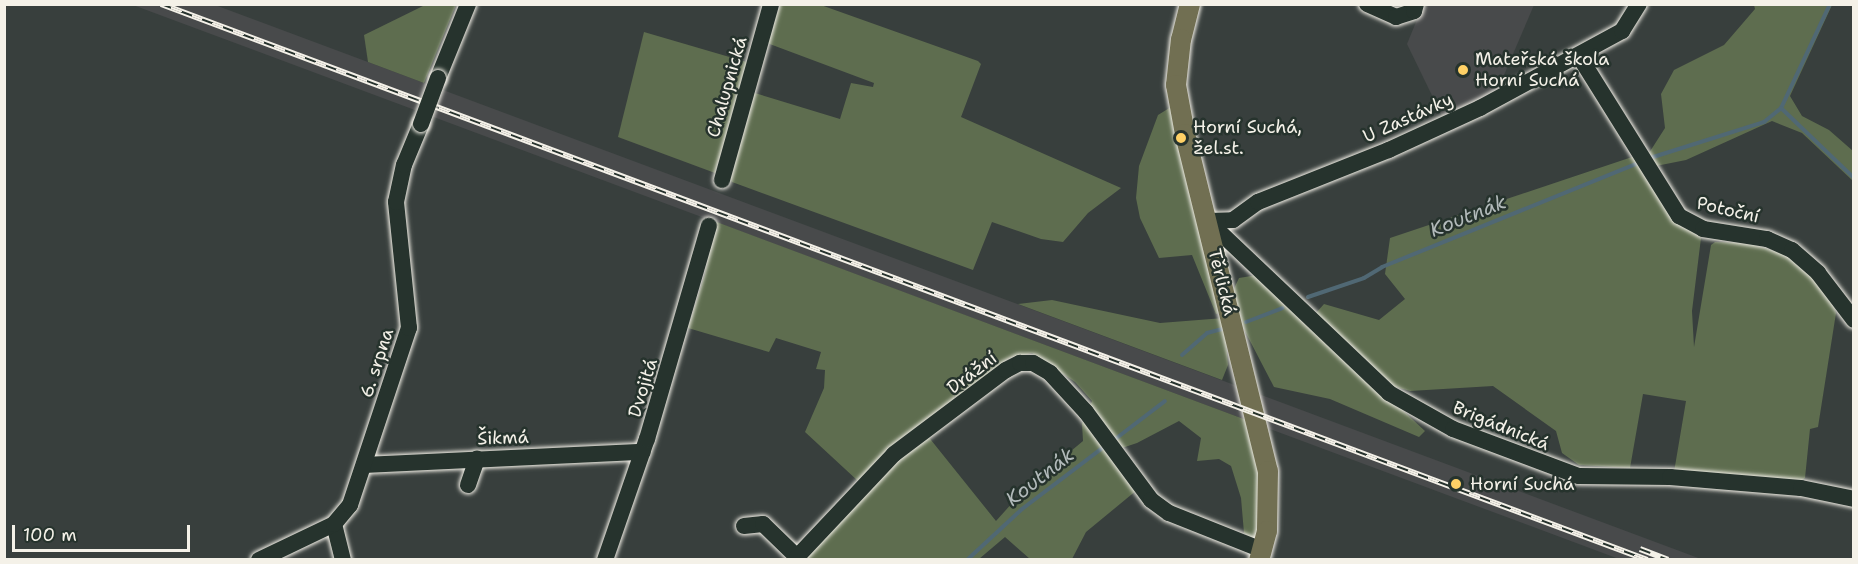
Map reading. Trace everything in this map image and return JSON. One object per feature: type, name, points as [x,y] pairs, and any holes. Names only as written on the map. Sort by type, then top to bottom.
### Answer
[{"type":"main road","name":"Těrlická","points":[[1190,4],[1181,39],[1176,85],[1185,134],[1268,471],[1269,512],[1260,555]]},
{"type":"street","name":"6. srpna","points":[[259,560],[333,524],[350,505],[409,328],[396,201],[404,165],[468,4]]},
{"type":"street","name":"Chalupnická","points":[[722,180],[771,4]]},
{"type":"street","points":[[1367,4],[1396,17],[1414,11],[1416,4]]},
{"type":"street","name":"U Zastávky","points":[[1208,221],[1233,220],[1258,202],[1436,129],[1579,56],[1622,31],[1639,4]]},
{"type":"street","name":"Potoční","points":[[1579,56],[1679,216],[1703,229],[1767,239],[1792,250],[1818,273],[1854,320]]},
{"type":"street","name":"Brigádnická","points":[[1208,221],[1389,393],[1453,429],[1580,476],[1670,477],[1801,488],[1854,499]]},
{"type":"street","name":"Dvojitá","points":[[604,560],[643,452],[709,226]]},
{"type":"street","name":"Drážní","points":[[744,526],[763,524],[798,558],[894,454],[1020,363],[1033,363],[1050,374],[1108,443],[1151,500],[1169,513],[1260,555]]},
{"type":"street","name":"Šikmá","points":[[364,465],[643,452]]},
{"type":"street","points":[[468,485],[477,459]]},
{"type":"street","points":[[333,524],[343,560]]},
{"type":"shaded area","points":[[133,5],[215,5],[1701,559],[1619,559]]},
{"type":"shaded area","name":"Mateřská škola Horní Suchá","points":[[1423,5],[1534,5],[1495,96],[1449,119],[1442,116],[1407,44]]},
{"type":"green space","points":[[818,4],[978,61],[981,64],[961,117],[1121,188],[1088,213],[1063,242],[1041,239],[992,222],[973,270],[732,182],[728,175],[748,91],[840,119],[851,83],[873,87],[874,83],[767,43],[780,5]]},
{"type":"green space","points":[[425,5],[456,5],[424,83],[368,62],[364,35]]},
{"type":"green space","points":[[1754,5],[1832,5],[1790,96],[1802,116],[1829,130],[1853,151],[1853,181],[1802,133],[1772,121],[1686,160],[1656,166],[1649,153],[1665,128],[1661,94],[1674,70],[1724,45],[1755,9]]},
{"type":"green space","points":[[644,32],[750,63],[715,173],[618,137]]},
{"type":"green space","points":[[1171,107],[1222,312],[1216,314],[1192,255],[1159,258],[1140,218],[1136,198],[1139,166],[1158,115]]},
{"type":"green space","points":[[1635,156],[1669,215],[1701,238],[1692,311],[1694,347],[1711,245],[1715,242],[1749,243],[1786,255],[1825,289],[1832,302],[1836,313],[1818,427],[1810,429],[1805,478],[1798,483],[1674,472],[1686,401],[1643,394],[1630,468],[1579,465],[1562,453],[1556,431],[1493,386],[1410,391],[1392,386],[1316,313],[1324,304],[1379,320],[1405,299],[1385,274],[1390,238]]},
{"type":"green space","points":[[714,221],[1249,421],[1261,468],[1261,528],[1254,540],[1244,533],[1241,498],[1231,466],[1219,459],[1197,461],[1201,438],[1179,421],[1137,443],[1110,452],[1137,490],[1086,532],[1072,559],[1030,559],[1005,537],[979,559],[806,559],[808,548],[871,482],[927,435],[996,521],[1023,491],[1083,441],[1082,424],[1092,401],[1075,382],[1032,353],[1008,359],[958,399],[954,396],[955,401],[858,481],[805,432],[824,388],[825,370],[816,369],[821,352],[776,338],[769,352],[688,328],[705,274]]},
{"type":"green space","points":[[1257,275],[1425,431],[1419,437],[1330,399],[1274,387],[1236,314],[1231,295],[1239,278]]},
{"type":"green space","points":[[1052,300],[1160,323],[1224,318],[1228,365],[1222,380],[1018,304]]},
{"type":"waterway","points":[[1830,4],[1781,108],[1854,178]]},
{"type":"waterway","name":"Koutnák","points":[[1650,158],[1764,122],[1781,108]]},
{"type":"waterway","name":"Koutnák","points":[[1308,297],[1364,278],[1382,267],[1640,162]]},
{"type":"waterway","name":"Koutnák","points":[[1246,322],[1282,308]]},
{"type":"waterway","name":"Koutnák","points":[[1182,355],[1207,333],[1226,328]]},
{"type":"waterway","name":"Koutnák","points":[[1114,440],[1165,401]]},
{"type":"waterway","name":"Koutnák","points":[[967,560],[1022,509],[1105,446]]},
{"type":"railway","points":[[161,4],[1647,560]]},
{"type":"railway","points":[[1640,549],[1668,560]]},
{"type":"place","name":"Mateřská škola Horní Suchá","points":[[1463,70]]},
{"type":"place","name":"Horní Suchá, žel.st.","points":[[1181,138]]},
{"type":"place","name":"Horní Suchá","points":[[1456,484]]}]
